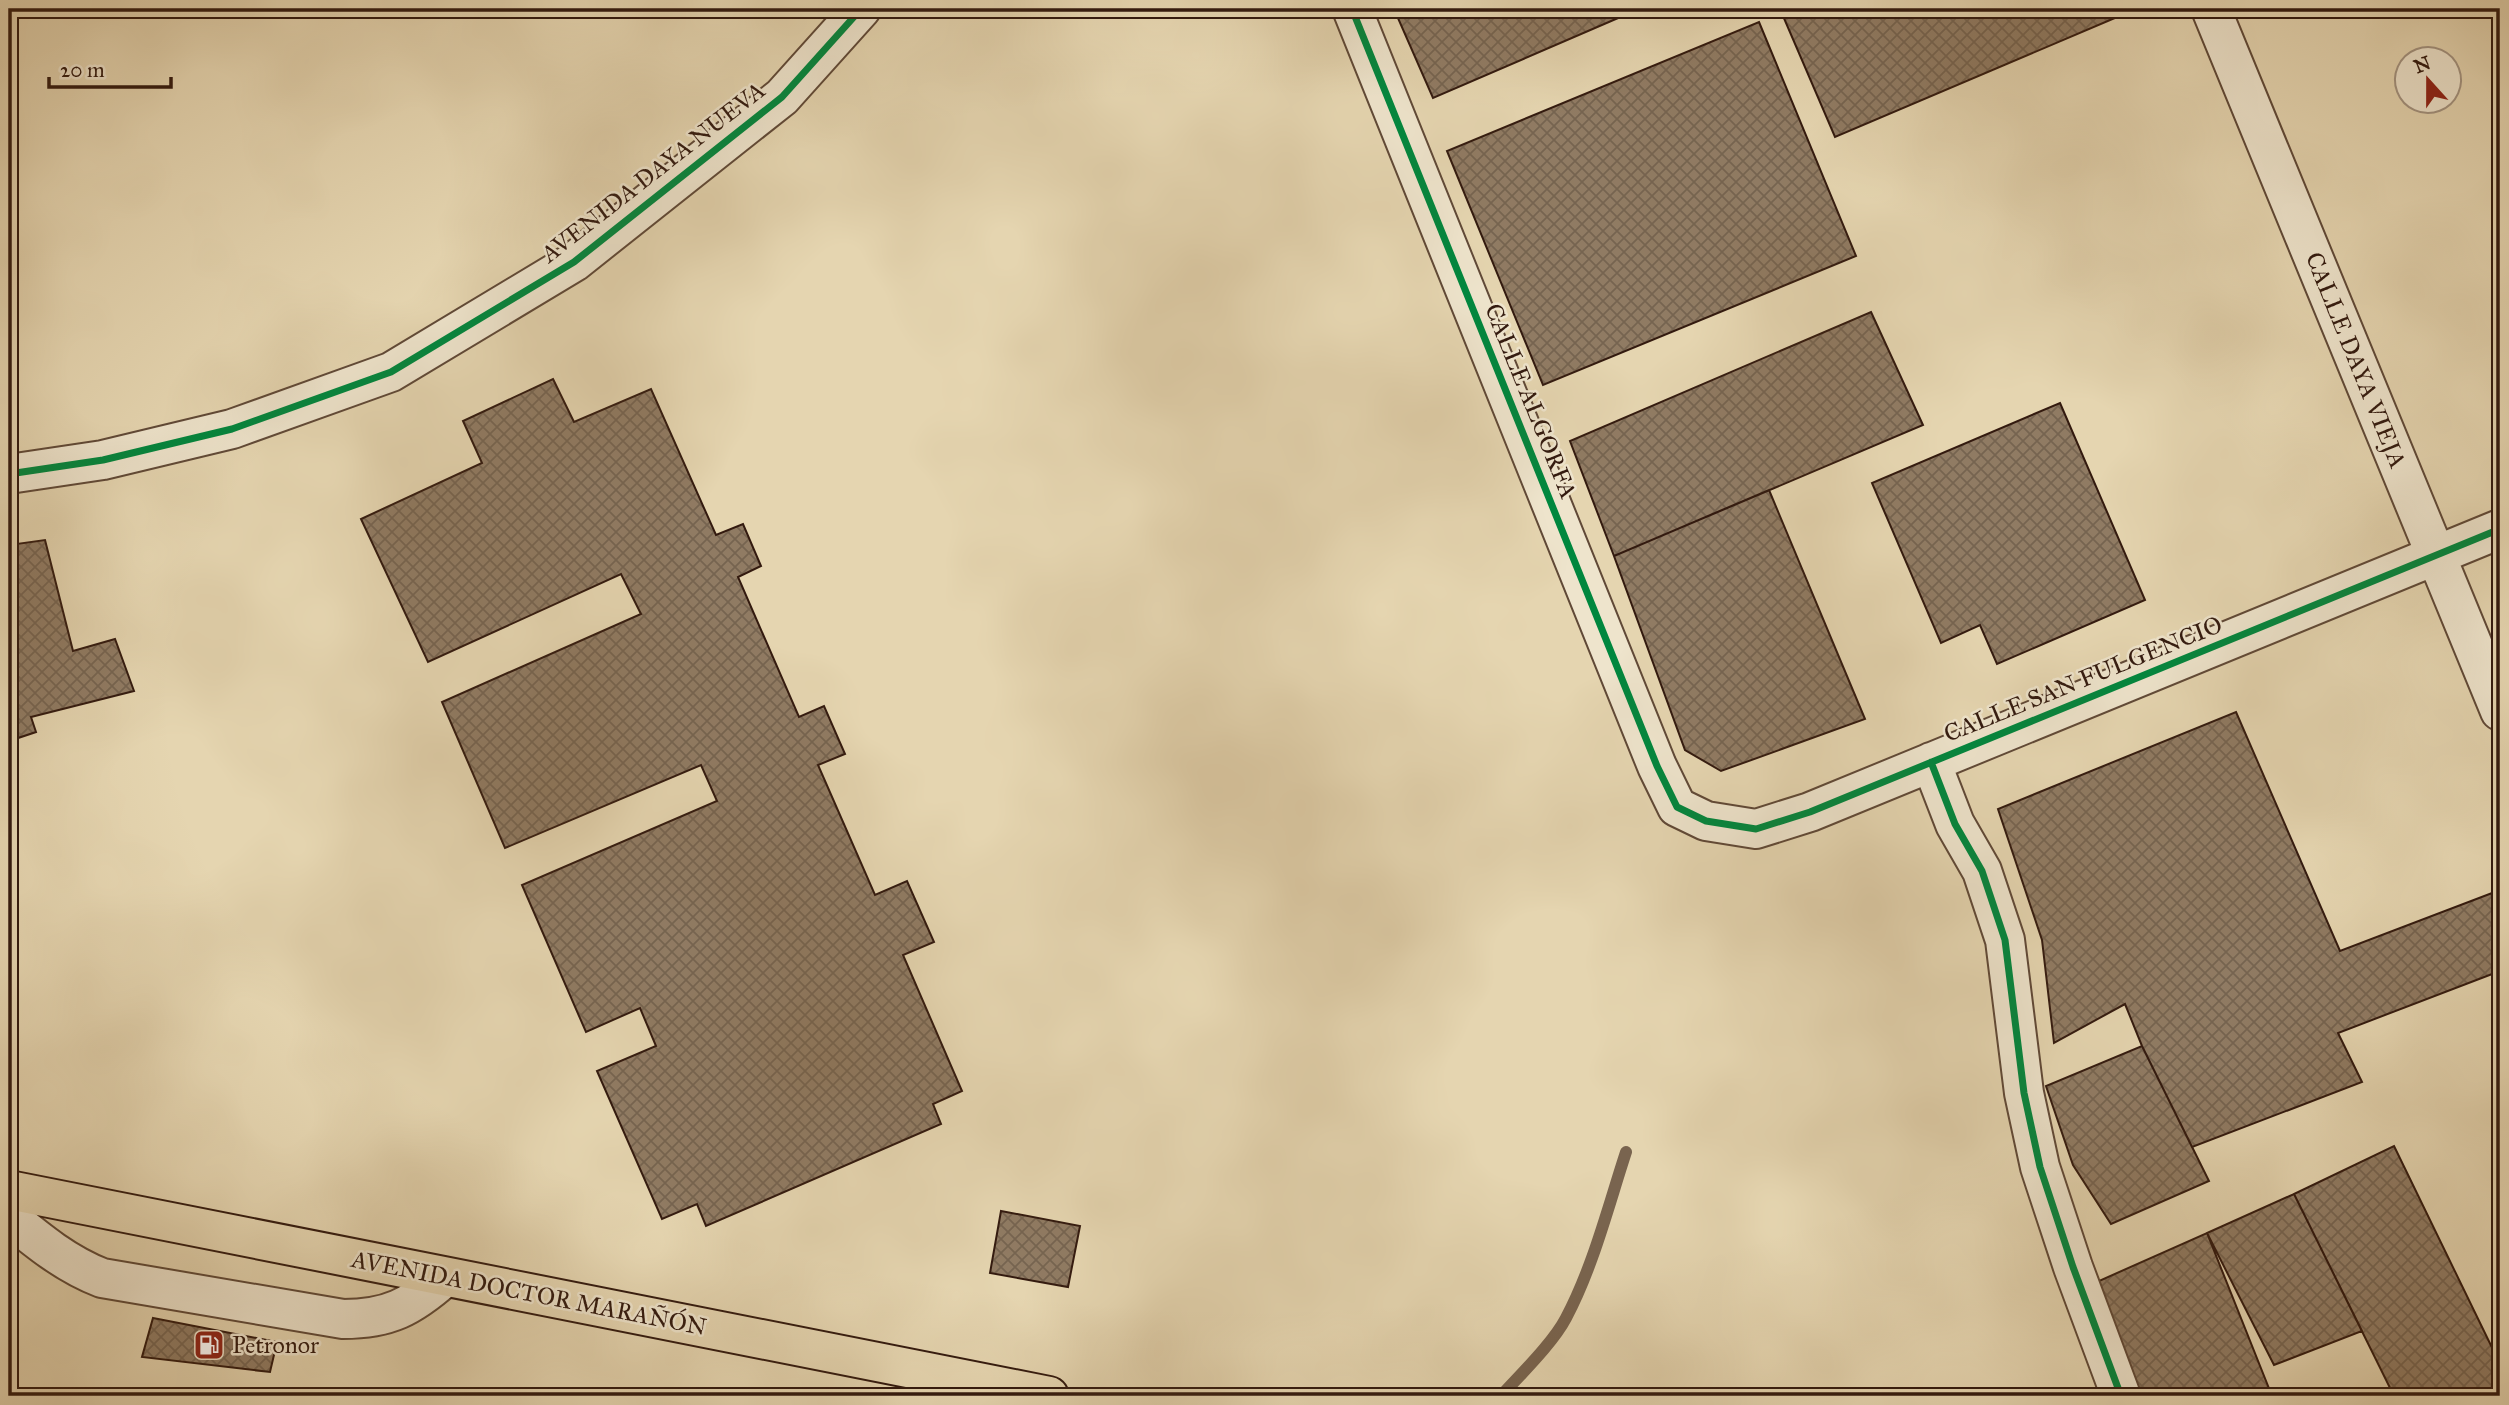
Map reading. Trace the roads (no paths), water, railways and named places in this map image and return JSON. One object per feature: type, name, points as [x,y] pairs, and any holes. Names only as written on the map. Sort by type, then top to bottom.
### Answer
[{"type":"main road","name":"AVENIDA DOCTOR MARAÑÓN","points":[[9,1190],[1049,1396]]},
{"type":"street","name":"AVENIDA DAYA NUEVA","points":[[9,474],[103,460],[232,429],[391,372],[574,262],[782,97],[861,9]]},
{"type":"street","name":"CALLE ALGORFA","points":[[1352,9],[1657,765],[1677,807]]},
{"type":"street","name":"CALLE DAYA VIEJA","points":[[2211,9],[2500,711]]},
{"type":"street","name":"CALLE SAN FULGENCIO","points":[[1677,807],[1706,821],[1756,829],[1810,812],[2500,529]]},
{"type":"street","points":[[1931,762],[1955,824],[1982,871],[2005,940],[2024,1093],[2040,1167],[2073,1267],[2121,1396]]},
{"type":"street","points":[[9,1174],[47,1198]]},
{"type":"street","points":[[9,1217],[60,1257],[102,1278],[343,1319],[368,1319],[400,1310],[420,1299],[445,1277]]},
{"type":"waterway","points":[[1501,1396],[1545,1348],[1566,1318],[1592,1258],[1626,1152]]},
{"type":"place","name":"Petronor","points":[[209,1345]]}]
